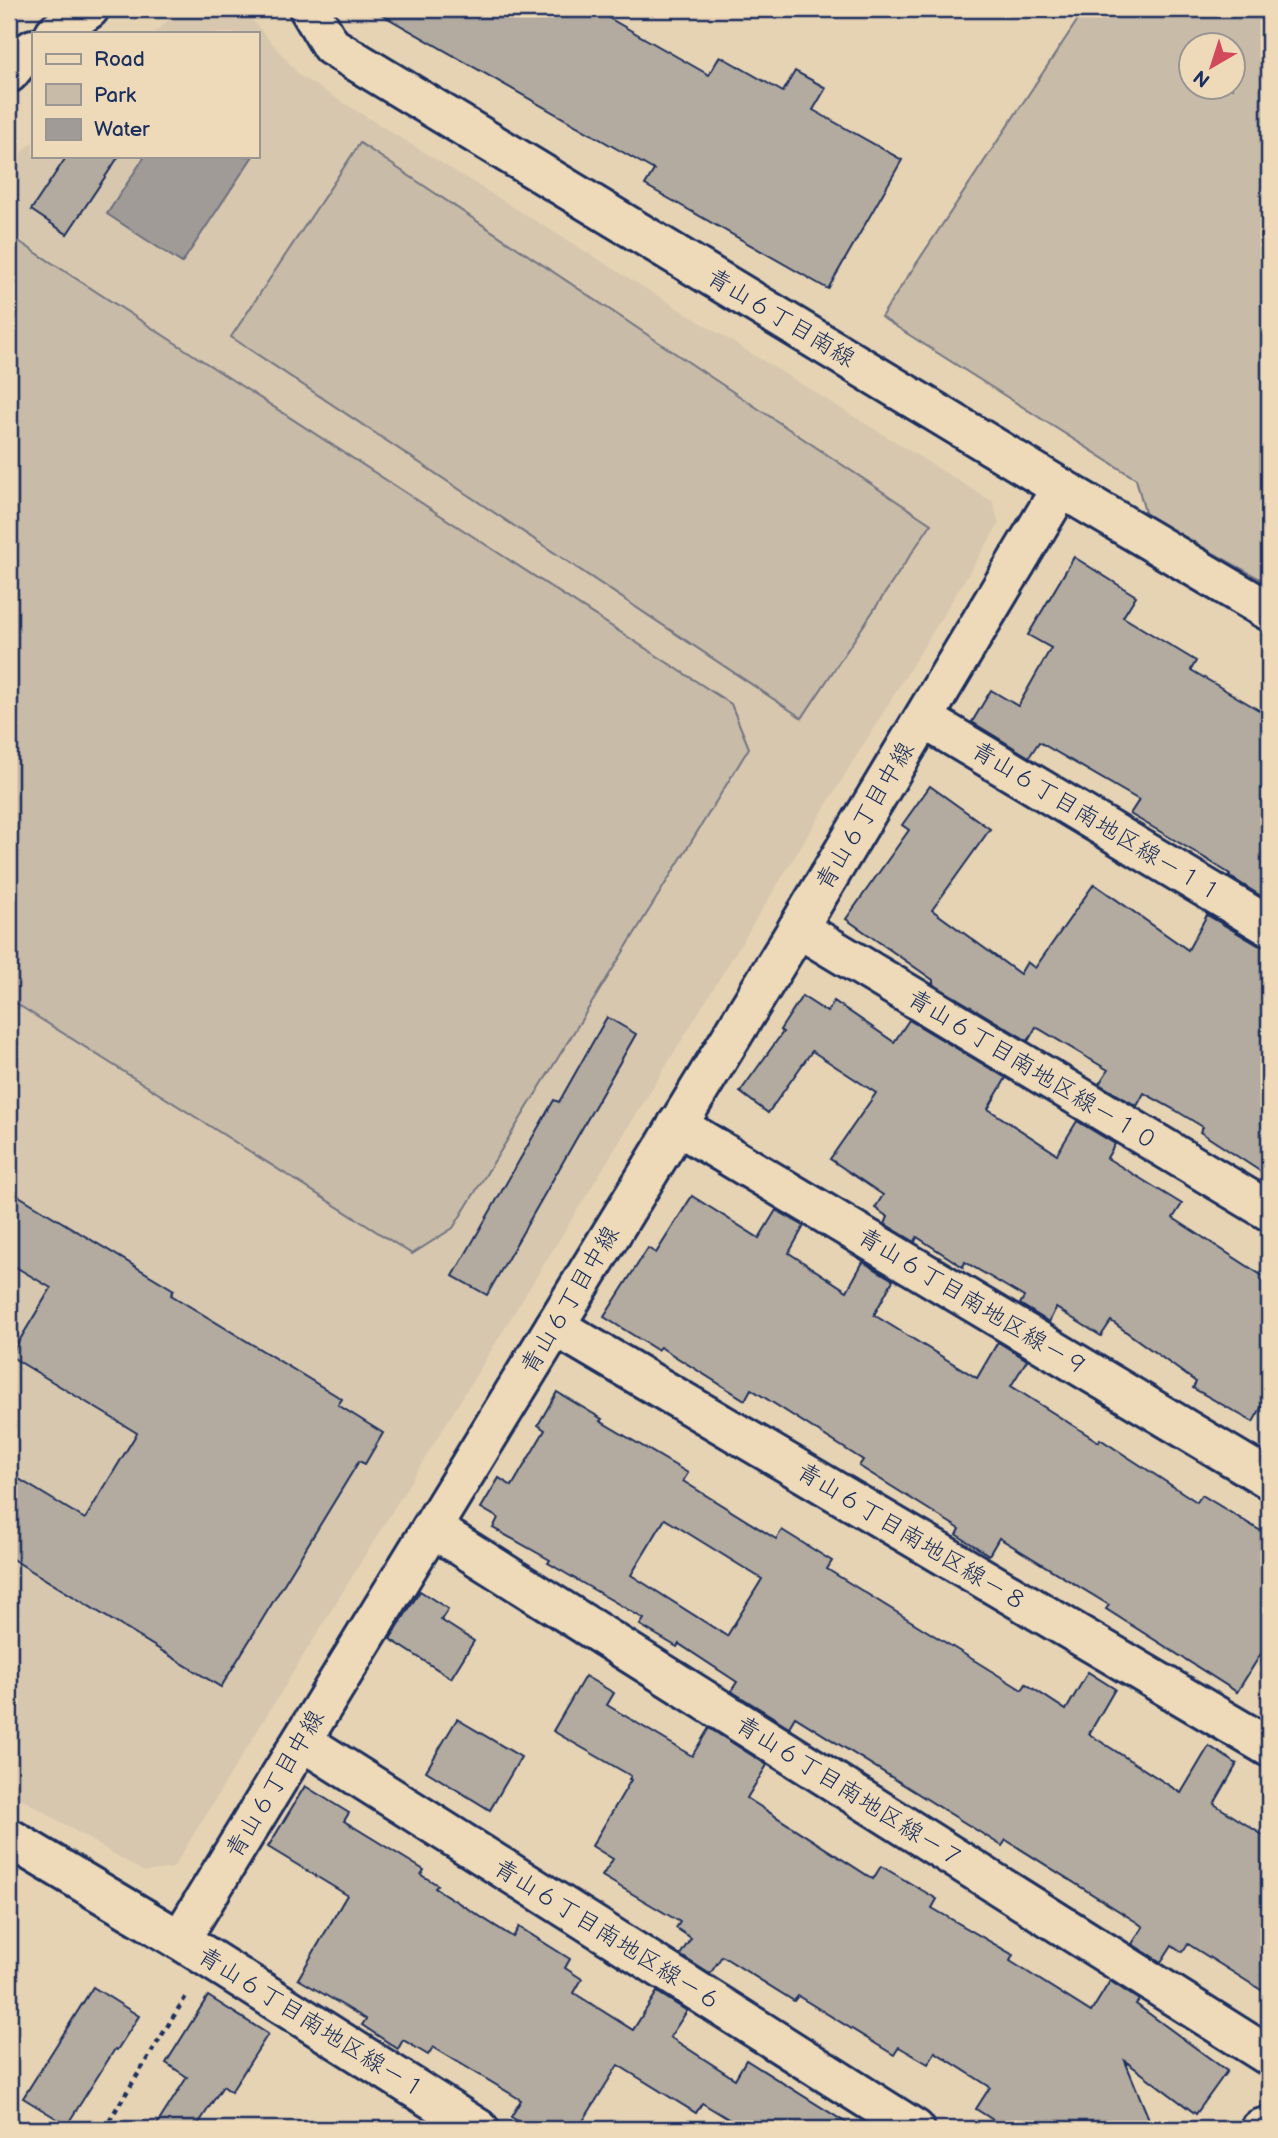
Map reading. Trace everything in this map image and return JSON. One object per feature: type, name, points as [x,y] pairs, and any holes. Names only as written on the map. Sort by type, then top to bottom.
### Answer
[{"type":"street","points":[[56,32],[89,9]]},
{"type":"street","name":"青山６丁目南線","points":[[310,9],[331,46],[1269,611]]},
{"type":"street","points":[[9,73],[32,50]]},
{"type":"street","name":"青山６丁目中線","points":[[195,1950],[302,1741],[924,719],[1061,488]]},
{"type":"street","name":"青山６丁目南地区線ー１１","points":[[924,719],[1269,926]]},
{"type":"street","name":"青山６丁目南地区線ー１０","points":[[797,928],[1269,1211]]},
{"type":"street","name":"青山６丁目南地区線ー９","points":[[677,1125],[1269,1479]]},
{"type":"street","name":"青山６丁目南地区線ー８","points":[[555,1326],[1269,1747]]},
{"type":"street","name":"青山６丁目南地区線ー７","points":[[432,1528],[1269,2056]]},
{"type":"street","name":"青山６丁目南地区線ー６","points":[[302,1741],[915,2129]]},
{"type":"street","points":[[9,1838],[195,1950]]},
{"type":"street","name":"青山６丁目南地区線ー１","points":[[195,1950],[479,2129]]},
{"type":"street","points":[[1260,2129],[1269,2126]]},
{"type":"path","points":[[104,2129],[195,1950]]},
{"type":"shaded area","points":[[181,9],[243,9],[300,76],[993,502],[999,524],[173,1868],[144,1872],[9,1791],[9,164],[32,143],[32,158],[259,158],[259,32],[155,32]]},
{"type":"green space","points":[[1085,9],[1269,9],[1269,584],[1146,516],[1136,479],[881,317]]},
{"type":"green space","points":[[360,143],[931,524],[802,718],[231,337]]},
{"type":"green space","points":[[9,235],[731,704],[749,748],[453,1228],[412,1254],[9,999]]},
{"type":"water","points":[[144,158],[252,158],[182,263],[107,214]]},
{"type":"building","points":[[372,9],[593,9],[709,75],[720,56],[783,92],[795,71],[826,88],[813,110],[902,160],[828,289],[645,185],[654,170]]},
{"type":"building","points":[[66,158],[118,158],[67,234],[31,210]]},
{"type":"building","points":[[1074,557],[1136,596],[1123,617],[1196,661],[1191,670],[1269,716],[1269,901],[1200,855],[1130,814],[1139,800],[1039,742],[1029,757],[972,722],[991,690],[1018,706],[1051,648],[1028,635]]},
{"type":"building","points":[[930,786],[990,829],[932,910],[1020,974],[1027,962],[1035,968],[1094,884],[1188,950],[1207,915],[1258,945],[1269,948],[1269,1177],[1200,1132],[1203,1127],[1144,1093],[1137,1106],[1099,1084],[1108,1070],[1036,1027],[1028,1041],[933,984],[933,980],[846,919],[909,830],[902,825]]},
{"type":"building","points":[[802,996],[827,1012],[834,1001],[894,1042],[909,1020],[1006,1078],[988,1109],[1057,1154],[1077,1121],[1115,1144],[1107,1158],[1182,1204],[1173,1218],[1269,1280],[1269,1394],[1253,1422],[1193,1388],[1196,1382],[1111,1321],[1101,1336],[1056,1308],[1049,1322],[1020,1304],[1024,1297],[965,1262],[963,1267],[917,1237],[915,1242],[885,1224],[888,1217],[875,1208],[883,1195],[830,1159],[876,1093],[812,1051],[768,1113],[740,1092],[783,1032],[780,1030]]},
{"type":"building","points":[[607,1017],[636,1034],[487,1295],[453,1276],[554,1100],[559,1102]]},
{"type":"building","points":[[9,1190],[174,1290],[171,1295],[342,1399],[338,1405],[383,1433],[365,1464],[359,1461],[221,1687],[9,1557],[9,1473],[85,1519],[137,1433],[10,1356],[51,1288],[9,1263]]},
{"type":"building","points":[[692,1196],[759,1238],[776,1210],[804,1226],[789,1253],[847,1291],[863,1262],[893,1280],[874,1315],[977,1378],[998,1342],[1027,1360],[1011,1386],[1099,1442],[1100,1439],[1197,1502],[1202,1495],[1269,1536],[1269,1641],[1237,1692],[1106,1609],[1109,1605],[999,1538],[989,1555],[957,1535],[960,1529],[859,1466],[863,1460],[751,1389],[745,1400],[660,1347],[657,1350],[604,1317],[648,1248],[656,1253]]},
{"type":"building","points":[[557,1392],[688,1473],[683,1481],[776,1539],[782,1530],[832,1561],[827,1569],[1022,1690],[1026,1684],[1066,1710],[1088,1672],[1115,1689],[1089,1734],[1181,1793],[1209,1746],[1237,1764],[1214,1804],[1269,1839],[1269,1995],[1188,1944],[1182,1952],[1172,1945],[1161,1962],[1132,1944],[1143,1927],[1138,1923],[1006,1840],[1002,1846],[795,1717],[789,1727],[731,1691],[737,1682],[679,1644],[677,1647],[640,1625],[644,1619],[493,1528],[498,1518],[481,1508],[499,1478],[512,1486],[545,1430],[538,1425]],"holes":[[[665,1519],[762,1579],[727,1636],[631,1575]]]},
{"type":"building","points":[[420,1591],[448,1609],[441,1620],[474,1641],[451,1678],[390,1639]]},
{"type":"building","points":[[585,1676],[614,1693],[607,1705],[692,1756],[709,1728],[767,1765],[747,1798],[873,1879],[881,1866],[937,1899],[932,1908],[1013,1955],[1010,1961],[1091,2012],[1110,1981],[1139,2000],[1136,2004],[1227,2071],[1196,2114],[1125,2061],[1153,2129],[1007,2129],[976,2109],[990,2087],[935,2052],[928,2064],[899,2047],[894,2055],[798,1996],[794,2001],[722,1956],[710,1974],[680,1955],[691,1938],[676,1928],[680,1922],[602,1876],[613,1859],[592,1846],[631,1776],[553,1731]]},
{"type":"building","points":[[457,1719],[521,1757],[490,1810],[426,1771]]},
{"type":"building","points":[[305,1786],[349,1813],[344,1821],[424,1870],[421,1875],[438,1885],[435,1888],[513,1937],[519,1927],[570,1959],[565,1968],[582,1979],[574,1993],[633,2030],[657,1992],[687,2011],[670,2037],[735,2079],[746,2060],[856,2129],[745,2129],[702,2103],[696,2113],[618,2065],[578,2129],[531,2129],[511,2117],[521,2100],[433,2047],[428,2055],[403,2040],[398,2049],[362,2025],[366,2019],[298,1979],[347,1895],[268,1847]]},
{"type":"building","points":[[93,1987],[139,2016],[67,2125],[23,2098]]},
{"type":"building","points":[[208,1996],[268,2034],[231,2092],[223,2086],[195,2129],[154,2129],[187,2077],[166,2063]]}]
